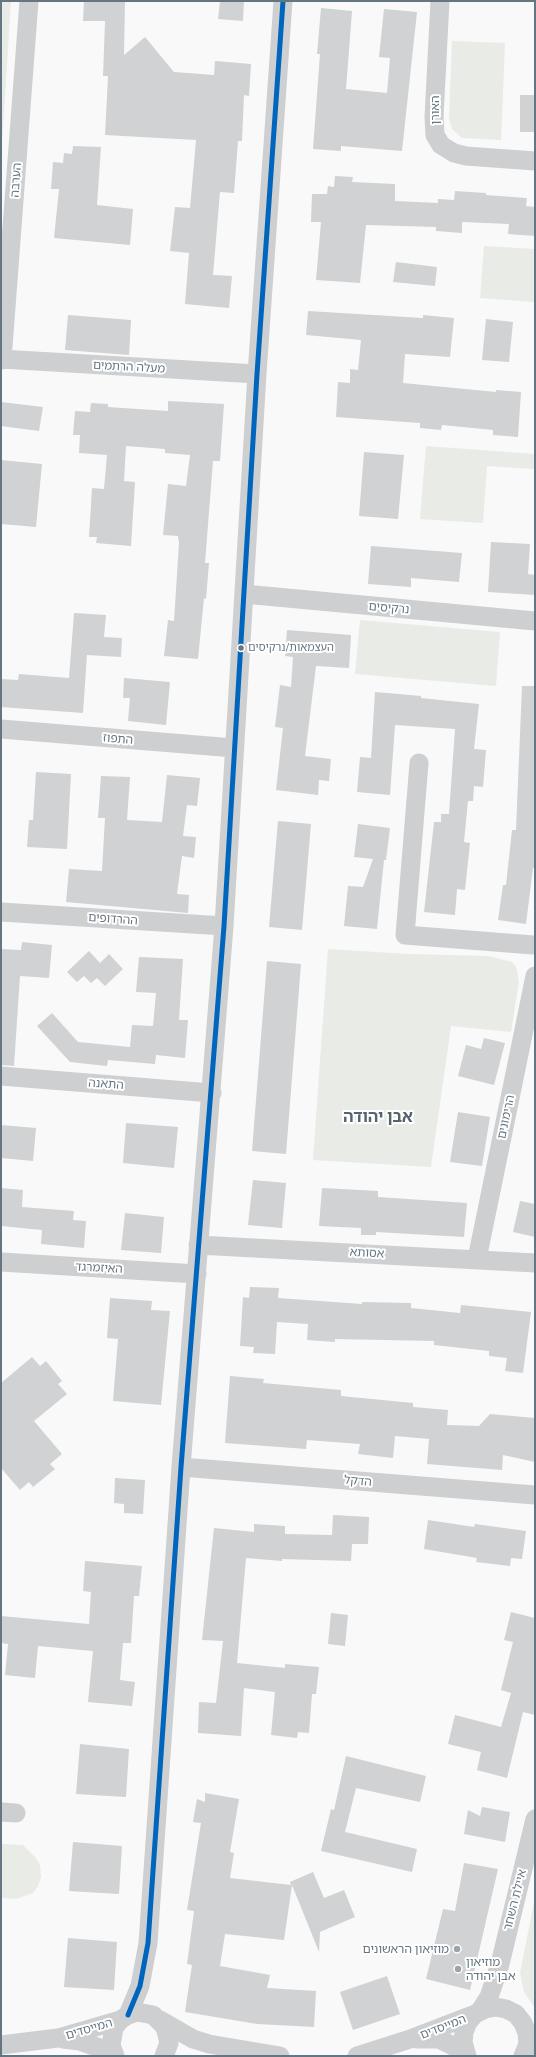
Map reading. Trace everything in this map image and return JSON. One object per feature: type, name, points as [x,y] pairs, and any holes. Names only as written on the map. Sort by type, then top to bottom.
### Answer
[{"type":"street","name":"הערבה","points":[[2,360],[29,1]]},
{"type":"street","points":[[164,2056],[169,2043],[168,2034],[156,2018],[149,1984],[148,1943],[181,1467],[224,926],[257,374],[283,1]]},
{"type":"street","name":"האורן","points":[[440,1],[434,117],[435,135],[441,145],[454,153],[466,156],[535,161]]},
{"type":"street","name":"מעלה הרתמים","points":[[2,360],[257,374]]},
{"type":"street","name":"נרקיסים","points":[[244,594],[535,621]]},
{"type":"street","name":"התפוז","points":[[1,729],[234,748]]},
{"type":"street","points":[[419,763],[405,935],[534,947]]},
{"type":"street","name":"ההרדופים","points":[[1,912],[224,926]]},
{"type":"street","name":"הרימונים","points":[[476,1259],[535,976]]},
{"type":"street","name":"התאנה","points":[[1,1076],[212,1092]]},
{"type":"street","name":"אסותא","points":[[198,1245],[535,1263]]},
{"type":"street","name":"האיזמרגד","points":[[1,1262],[197,1274]]},
{"type":"street","name":"הדקל","points":[[181,1467],[535,1495]]},
{"type":"street","name":"איילת השחר","points":[[466,2054],[463,2042],[464,2032],[468,2022],[478,2013],[489,1997],[502,1958],[535,1819]]},
{"type":"street","points":[[114,2055],[111,2037],[114,2028],[124,2017],[140,1986],[148,1943]]},
{"type":"street","name":"איילת השחר","points":[[502,1958],[504,1993],[525,2022],[528,2044],[523,2056]]},
{"type":"street","name":"המייסדים","points":[[357,2056],[410,2039],[496,2007],[506,2009],[525,2022]]},
{"type":"street","name":"המייסדים","points":[[1,2045],[58,2038],[137,2012],[156,2018]]},
{"type":"street","points":[[156,2018],[193,2039],[209,2044],[280,2056]]},
{"type":"street","name":"המייסדים","points":[[58,2038],[80,2041],[114,2055]]},
{"type":"street","name":"המייסדים","points":[[410,2039],[439,2039],[466,2054]]},
{"type":"street","points":[[164,2056],[178,2050],[209,2044]]},
{"type":"shaded area","points":[[1,1],[11,1],[1,159]]},
{"type":"shaded area","points":[[452,41],[505,43],[501,140],[462,138],[452,129],[449,119]]},
{"type":"shaded area","points":[[484,246],[535,249],[535,302],[480,298]]},
{"type":"shaded area","points":[[426,446],[535,454],[535,469],[487,466],[483,523],[420,519]]},
{"type":"shaded area","points":[[360,620],[500,632],[496,686],[355,674]]},
{"type":"shaded area","points":[[328,949],[407,954],[488,956],[512,962],[516,967],[519,981],[511,1032],[451,1026],[431,1167],[313,1160]]},
{"type":"shaded area","points":[[1,1844],[23,1845],[36,1858],[40,1865],[41,1877],[38,1886],[33,1893],[16,1899],[1,1898]]},
{"type":"shaded area","points":[[535,1897],[535,2008],[524,1992],[520,1973]]},
{"type":"building","points":[[84,1],[125,1],[124,55],[145,37],[174,72],[214,75],[215,61],[251,64],[249,96],[244,95],[242,141],[238,141],[234,193],[220,192],[213,275],[232,276],[229,308],[185,304],[189,253],[170,251],[175,207],[190,208],[196,140],[105,135],[108,76],[103,76],[105,21],[83,21]]},
{"type":"building","points":[[220,1],[244,1],[243,21],[218,19]]},
{"type":"building","points":[[321,8],[352,11],[346,89],[387,93],[390,58],[379,57],[384,9],[417,12],[402,151],[341,146],[341,151],[313,149],[320,54],[317,54]]},
{"type":"building","points":[[520,95],[535,95],[535,132],[520,132]]},
{"type":"building","points":[[73,146],[101,147],[97,205],[133,209],[130,245],[54,238],[59,189],[51,189],[53,162],[63,163],[64,153],[72,154]]},
{"type":"building","points":[[335,176],[353,177],[352,182],[395,184],[395,201],[438,203],[438,199],[454,200],[455,191],[527,198],[526,206],[535,207],[535,236],[508,234],[509,224],[462,222],[462,233],[436,231],[436,227],[366,225],[360,283],[316,280],[321,222],[311,222],[312,194],[327,194],[328,186],[334,187]]},
{"type":"building","points":[[396,262],[437,267],[435,286],[393,282]]},
{"type":"building","points":[[308,311],[423,318],[423,315],[454,318],[450,357],[405,354],[403,383],[496,392],[496,390],[521,392],[518,437],[493,435],[493,430],[442,425],[441,430],[420,428],[420,423],[336,417],[338,382],[350,383],[350,369],[358,370],[361,340],[306,335]]},
{"type":"building","points":[[68,315],[131,320],[129,355],[65,350]]},
{"type":"building","points":[[486,319],[513,322],[509,362],[482,360]]},
{"type":"building","points":[[168,401],[224,404],[220,461],[213,461],[205,563],[209,563],[198,659],[164,656],[168,620],[174,621],[179,543],[178,536],[163,535],[168,484],[186,486],[190,455],[165,453],[165,449],[126,446],[124,481],[135,482],[131,546],[96,543],[97,537],[89,537],[92,488],[104,489],[107,455],[79,453],[80,435],[73,435],[75,411],[90,412],[91,403],[108,404],[108,407],[168,411]]},
{"type":"building","points":[[1,402],[43,407],[39,431],[1,426]]},
{"type":"building","points":[[364,452],[404,455],[398,519],[359,516]]},
{"type":"building","points":[[1,460],[42,464],[36,527],[1,524]]},
{"type":"building","points":[[491,542],[530,544],[528,574],[535,575],[535,595],[488,592]]},
{"type":"building","points":[[371,546],[462,553],[459,582],[411,578],[411,587],[368,584]]},
{"type":"building","points":[[74,613],[106,615],[104,637],[122,638],[121,657],[87,655],[83,713],[1,707],[1,679],[18,680],[19,674],[69,678]]},
{"type":"building","points":[[287,630],[351,635],[349,668],[316,666],[305,756],[331,759],[329,781],[319,780],[318,795],[276,790],[283,728],[275,727],[280,685],[291,687],[293,657],[285,656]]},
{"type":"building","points":[[124,678],[170,682],[166,725],[128,721],[130,698],[123,698]]},
{"type":"building","points":[[522,686],[535,686],[535,868],[533,868],[526,924],[498,920],[503,885],[506,885],[512,830],[516,830]]},
{"type":"building","points":[[375,692],[421,696],[421,698],[479,704],[474,749],[486,750],[483,787],[474,786],[473,801],[468,801],[464,842],[470,843],[465,890],[457,889],[455,915],[424,912],[434,822],[441,822],[441,814],[449,814],[455,729],[395,725],[390,795],[357,792],[360,757],[371,758]]},
{"type":"building","points":[[36,772],[71,774],[67,849],[27,847],[29,820],[33,820]]},
{"type":"building","points":[[167,775],[200,778],[197,806],[187,805],[183,836],[196,837],[194,858],[182,856],[177,894],[189,895],[188,913],[66,902],[69,869],[102,871],[105,818],[98,818],[101,776],[130,777],[127,820],[162,822]]},
{"type":"building","points":[[278,821],[311,824],[302,930],[269,927]]},
{"type":"building","points":[[358,824],[390,828],[386,860],[384,860],[377,929],[344,926],[348,886],[363,887],[373,859],[354,857]]},
{"type":"building","points":[[22,942],[52,945],[49,978],[20,976],[14,1066],[1,1065],[1,949],[21,950]]},
{"type":"building","points":[[89,951],[100,963],[109,954],[123,969],[105,986],[97,978],[91,983],[84,976],[77,982],[67,972]]},
{"type":"building","points":[[139,957],[183,959],[179,1020],[188,1020],[185,1058],[156,1055],[155,1064],[108,1060],[107,1066],[70,1062],[37,1026],[52,1013],[78,1042],[130,1047],[132,1025],[153,1026],[156,993],[136,992]]},
{"type":"building","points":[[267,961],[301,964],[286,1154],[252,1151]]},
{"type":"building","points":[[484,1038],[505,1043],[494,1085],[458,1076],[466,1045],[481,1049]]},
{"type":"building","points":[[458,1112],[490,1117],[482,1166],[450,1162]]},
{"type":"building","points":[[126,1123],[178,1127],[174,1168],[123,1163]]},
{"type":"building","points":[[1,1125],[36,1128],[33,1161],[1,1158]]},
{"type":"building","points":[[253,1180],[286,1183],[282,1228],[248,1225]]},
{"type":"building","points":[[1,1188],[23,1190],[22,1207],[74,1211],[73,1220],[86,1221],[84,1248],[41,1244],[42,1230],[1,1226]]},
{"type":"building","points":[[322,1188],[378,1191],[378,1197],[467,1203],[464,1237],[376,1232],[376,1235],[361,1235],[361,1228],[319,1226]]},
{"type":"building","points":[[520,1201],[535,1204],[535,1237],[513,1232]]},
{"type":"building","points":[[125,1213],[164,1217],[161,1253],[121,1250]]},
{"type":"building","points":[[250,1287],[279,1288],[278,1298],[362,1304],[362,1302],[411,1303],[411,1308],[460,1313],[461,1305],[531,1312],[523,1373],[505,1371],[507,1358],[489,1356],[489,1351],[434,1345],[434,1341],[335,1339],[335,1342],[307,1340],[308,1324],[277,1322],[275,1354],[253,1353],[254,1347],[240,1346],[243,1297],[249,1298]]},
{"type":"building","points":[[110,1298],[152,1301],[151,1310],[170,1311],[161,1405],[113,1401],[118,1339],[107,1338]]},
{"type":"building","points":[[32,1357],[40,1366],[46,1361],[62,1381],[58,1384],[67,1394],[34,1421],[62,1454],[50,1464],[55,1469],[33,1487],[29,1482],[20,1490],[1,1468],[1,1383]]},
{"type":"building","points":[[230,1376],[264,1379],[263,1383],[341,1390],[341,1396],[413,1403],[413,1407],[448,1410],[447,1425],[479,1426],[490,1414],[535,1418],[535,1462],[503,1455],[502,1470],[427,1464],[429,1439],[395,1436],[393,1458],[358,1454],[360,1444],[307,1440],[306,1449],[225,1443]]},
{"type":"building","points":[[115,1478],[145,1480],[143,1514],[124,1513],[124,1504],[114,1503]]},
{"type":"building","points":[[333,1515],[369,1517],[368,1544],[352,1544],[351,1561],[282,1559],[282,1561],[246,1558],[237,1663],[285,1668],[285,1664],[319,1667],[316,1694],[312,1694],[309,1733],[298,1732],[297,1738],[271,1735],[275,1692],[244,1688],[241,1736],[198,1733],[199,1702],[216,1703],[223,1641],[202,1640],[214,1528],[254,1532],[254,1524],[285,1526],[285,1534],[332,1535]]},
{"type":"building","points":[[428,1520],[474,1527],[475,1524],[526,1531],[522,1559],[511,1558],[510,1566],[476,1562],[477,1558],[424,1549]]},
{"type":"building","points":[[85,1561],[142,1566],[139,1596],[134,1596],[131,1643],[123,1643],[120,1680],[135,1682],[132,1706],[88,1702],[93,1651],[38,1646],[35,1678],[5,1675],[8,1644],[1,1643],[1,1616],[89,1624],[91,1592],[83,1591]]},
{"type":"building","points":[[511,1612],[535,1618],[535,1715],[523,1712],[507,1778],[477,1770],[481,1752],[448,1744],[455,1715],[501,1727],[511,1693],[501,1690],[513,1642],[504,1640]]},
{"type":"building","points":[[331,1613],[348,1615],[345,1646],[328,1644]]},
{"type":"building","points":[[80,1744],[129,1749],[126,1797],[76,1794]]},
{"type":"building","points":[[346,1756],[426,1776],[420,1802],[356,1788],[345,1832],[417,1849],[412,1872],[321,1851],[331,1809],[334,1810]]},
{"type":"building","points":[[205,1793],[239,1799],[230,1852],[234,1853],[230,1878],[291,1885],[290,1882],[313,1872],[324,1898],[344,1890],[355,1917],[320,1932],[319,1952],[292,1885],[284,1940],[225,1934],[220,1966],[270,1975],[267,1988],[316,1991],[314,2027],[257,2024],[185,2012],[192,1965],[187,1964],[194,1911],[187,1910],[201,1823],[193,1822],[197,1799],[205,1802]]},
{"type":"building","points":[[482,1807],[510,1812],[505,1842],[464,1834],[468,1810],[480,1816]]},
{"type":"building","points":[[73,1842],[122,1846],[119,1894],[69,1891]]},
{"type":"building","name":"מוזיאון הראשונים","points":[[464,1863],[498,1869],[470,1990],[426,1979],[443,1909],[455,1911]]},
{"type":"building","points":[[68,1938],[117,1942],[114,1990],[64,1987]]},
{"type":"building","points":[[387,1976],[400,2014],[353,2030],[340,1992]]},
{"type":"transit line","points":[[128,2015],[140,1986],[148,1943],[181,1467],[224,926],[257,374],[283,1]]},
{"type":"place","name":"העצמאות/נרקיסים","points":[[241,648]]},
{"type":"place","name":"מוזיאון הראשונים","points":[[457,1949]]},
{"type":"place","name":"מוזיאון אבן יהודה","points":[[458,1969]]},
{"type":"district","name":"אבן יהודה","points":[[378,1117]]}]
